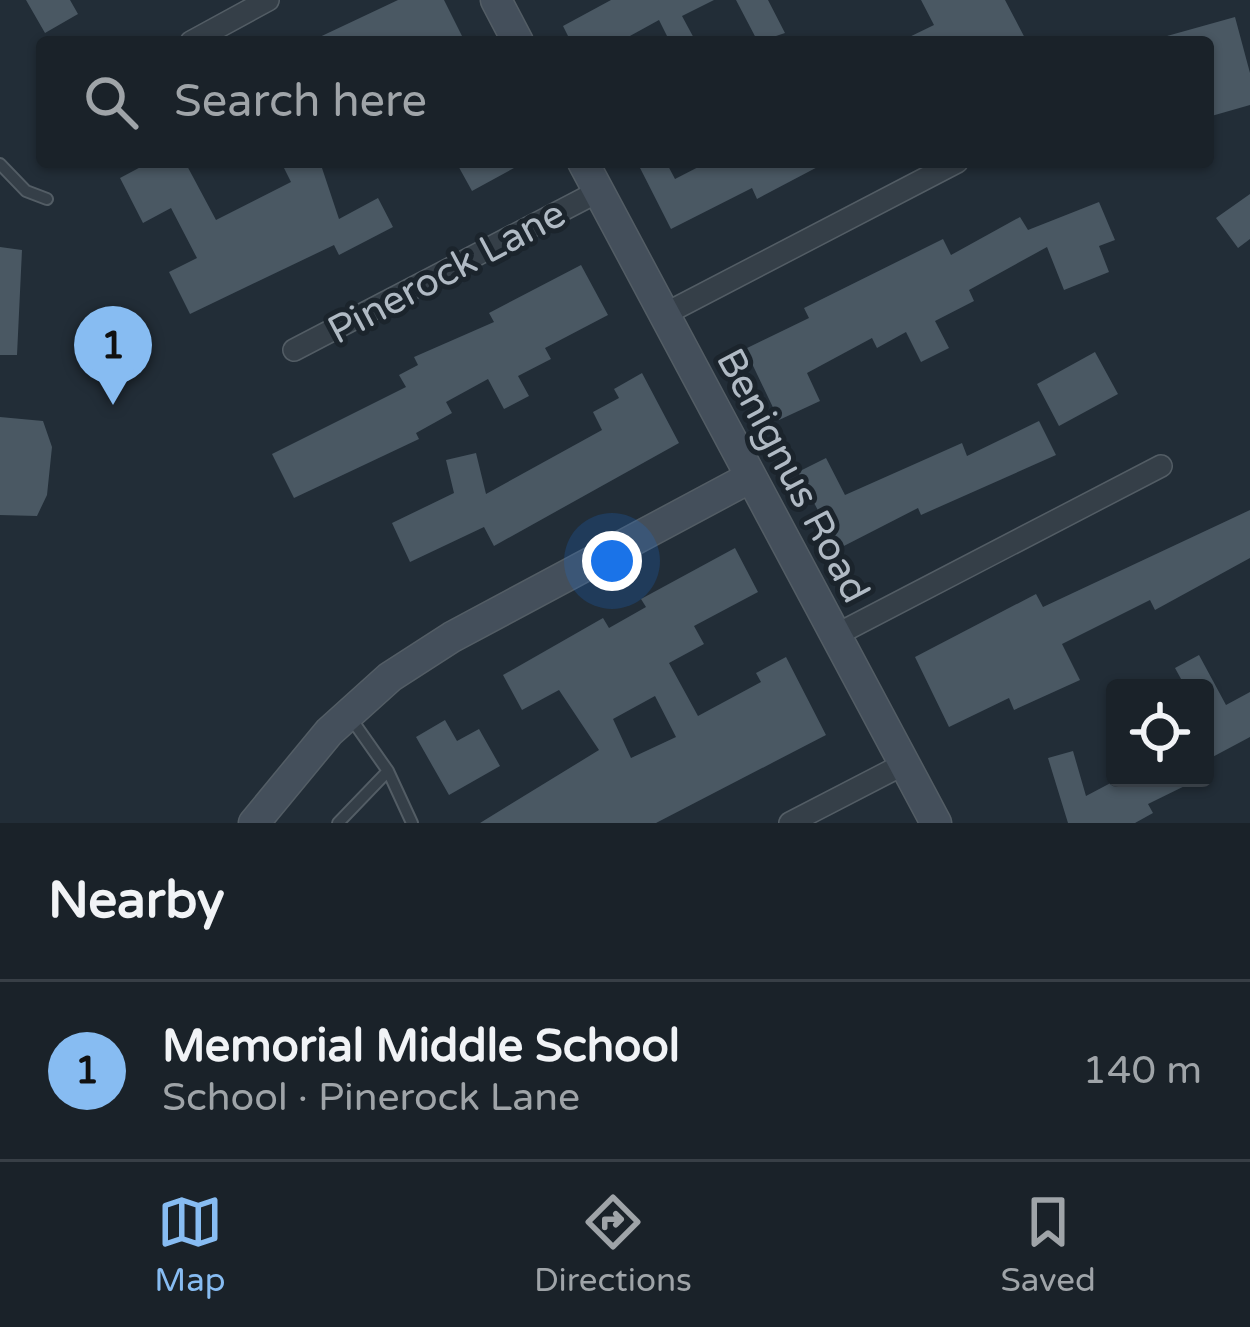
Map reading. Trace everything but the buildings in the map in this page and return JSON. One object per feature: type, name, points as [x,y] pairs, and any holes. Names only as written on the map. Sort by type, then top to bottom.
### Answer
[{"type":"street","points":[[201,36],[268,0]]},
{"type":"street","points":[[496,0],[515,36]]},
{"type":"street","name":"Benignus Road","points":[[587,168],[936,823]]},
{"type":"street","points":[[664,314],[946,168]]},
{"type":"street","name":"Pinerock Lane","points":[[294,350],[599,191]]},
{"type":"street","points":[[834,636],[1161,466]]},
{"type":"street","points":[[254,823],[338,723],[390,677],[452,637],[751,477]]},
{"type":"street","points":[[790,823],[904,764]]},
{"type":"lane","points":[[0,164],[26,191],[47,199]]},
{"type":"lane","points":[[338,723],[388,771],[412,823]]},
{"type":"lane","points":[[338,823],[388,771]]},
{"type":"place","name":"Memorial Middle School","points":[[113,405]]}]
